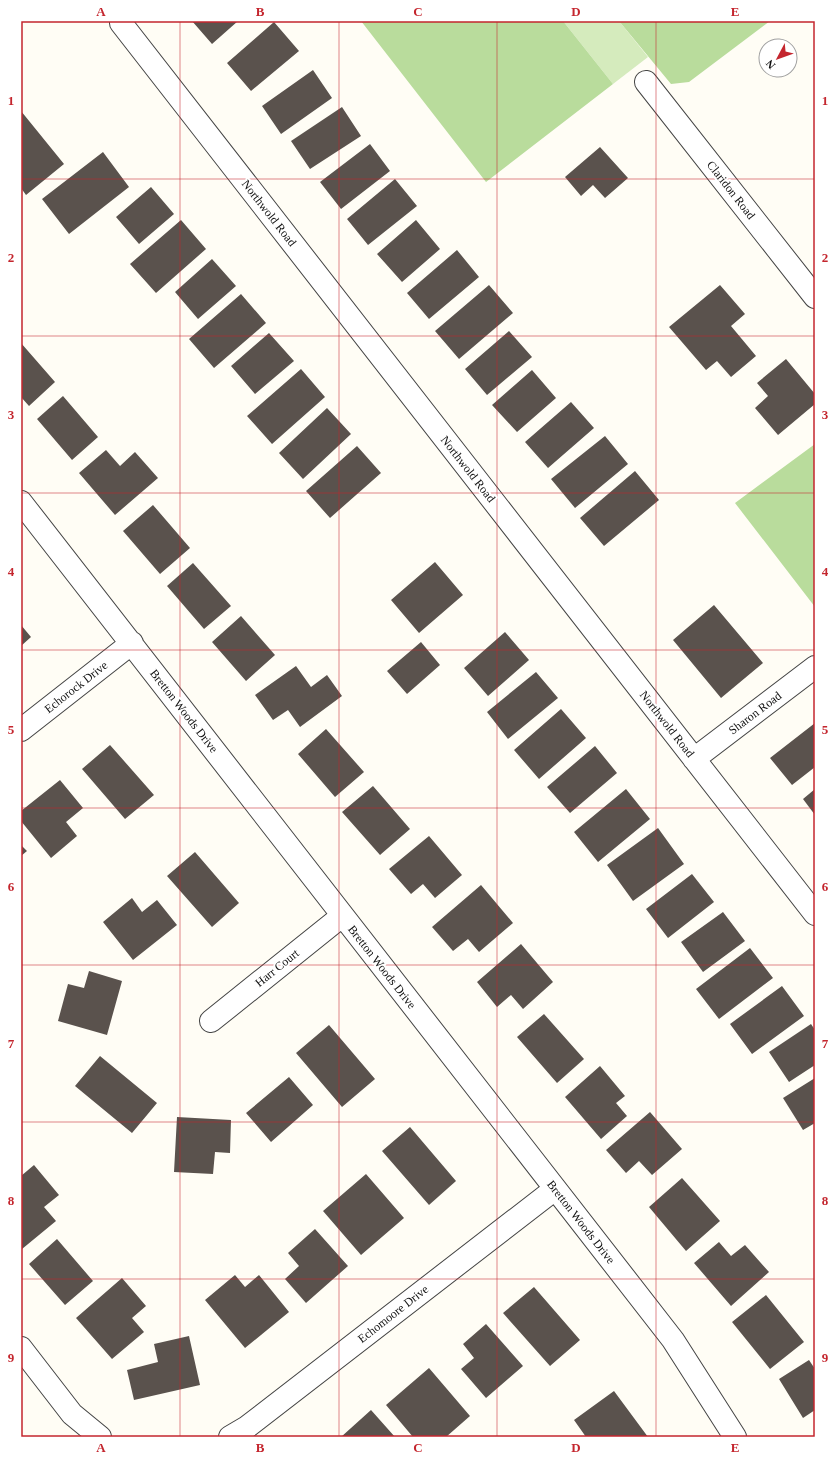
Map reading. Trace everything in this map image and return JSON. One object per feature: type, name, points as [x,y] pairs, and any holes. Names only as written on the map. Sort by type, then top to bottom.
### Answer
[{"type":"street","name":"Northwold Road","points":[[121,24],[815,914]]},
{"type":"street","name":"Claridon Road","points":[[646,82],[815,297]]},
{"type":"street","name":"Bretton Woods Drive","points":[[21,502],[673,1340],[735,1437]]},
{"type":"street","name":"Echorock Drive","points":[[21,730],[132,644]]},
{"type":"street","name":"Sharon Road","points":[[694,759],[815,667]]},
{"type":"street","name":"Harr Court","points":[[211,1021],[342,916]]},
{"type":"street","name":"Echomoore Drive","points":[[230,1437],[253,1422],[555,1189]]},
{"type":"street","points":[[21,1348],[72,1414],[100,1437]]},
{"type":"green space","points":[[361,21],[563,21],[613,84],[486,182]]},
{"type":"green space","points":[[563,21],[619,21],[648,57],[613,84]]},
{"type":"green space","points":[[619,21],[770,21],[689,82],[671,84]]},
{"type":"green space","points":[[815,444],[815,607],[735,503]]},
{"type":"building","points":[[192,21],[238,21],[212,44]]},
{"type":"building","points":[[274,22],[299,51],[251,91],[227,63]]},
{"type":"building","points":[[313,70],[332,98],[281,134],[262,106]]},
{"type":"building","points":[[342,107],[361,136],[310,169],[291,141]]},
{"type":"building","points":[[21,111],[64,164],[26,195],[21,188]]},
{"type":"building","points":[[370,144],[390,171],[341,209],[320,182]]},
{"type":"building","points":[[600,147],[628,178],[605,198],[593,185],[581,196],[565,177]]},
{"type":"building","points":[[103,152],[129,187],[69,234],[42,199]]},
{"type":"building","points":[[395,179],[417,206],[368,245],[347,219]]},
{"type":"building","points":[[151,187],[174,214],[139,244],[116,217]]},
{"type":"building","points":[[181,220],[206,249],[156,293],[130,264]]},
{"type":"building","points":[[416,220],[440,249],[402,282],[377,254]]},
{"type":"building","points":[[457,250],[479,277],[429,319],[407,293]]},
{"type":"building","points":[[212,259],[236,286],[198,319],[175,292]]},
{"type":"building","points":[[489,285],[513,313],[459,359],[435,331]]},
{"type":"building","points":[[720,285],[745,314],[731,326],[756,356],[731,377],[717,361],[706,370],[669,327]]},
{"type":"building","points":[[241,294],[266,323],[214,368],[189,339]]},
{"type":"building","points":[[509,331],[532,357],[487,395],[465,369]]},
{"type":"building","points":[[269,333],[294,361],[255,394],[231,366]]},
{"type":"building","points":[[21,343],[55,382],[29,406],[21,397]]},
{"type":"building","points":[[786,359],[815,394],[815,404],[778,435],[755,408],[768,396],[757,383]]},
{"type":"building","points":[[301,369],[325,397],[272,444],[247,416]]},
{"type":"building","points":[[532,370],[556,398],[517,432],[492,405]]},
{"type":"building","points":[[63,396],[98,437],[72,460],[37,419]]},
{"type":"building","points":[[571,402],[594,428],[548,468],[525,442]]},
{"type":"building","points":[[327,408],[351,434],[303,479],[279,453]]},
{"type":"building","points":[[605,436],[628,464],[575,508],[551,479]]},
{"type":"building","points":[[357,446],[381,473],[330,518],[306,491]]},
{"type":"building","points":[[106,450],[120,466],[135,452],[158,478],[115,515],[79,473]]},
{"type":"building","points":[[635,471],[659,500],[604,546],[580,518]]},
{"type":"building","points":[[153,505],[190,548],[160,574],[123,531]]},
{"type":"building","points":[[435,562],[463,595],[419,633],[391,600]]},
{"type":"building","points":[[193,563],[231,606],[204,629],[167,586]]},
{"type":"building","points":[[714,605],[763,663],[721,698],[673,640]]},
{"type":"building","points":[[241,616],[275,655],[246,681],[212,642]]},
{"type":"building","points":[[21,625],[31,637],[21,646]]},
{"type":"building","points":[[505,632],[529,660],[488,696],[464,668]]},
{"type":"building","points":[[421,642],[440,665],[407,694],[387,671]]},
{"type":"building","points":[[296,666],[311,687],[327,675],[342,696],[300,727],[288,710],[273,720],[255,695]]},
{"type":"building","points":[[536,672],[558,698],[508,739],[487,712]]},
{"type":"building","points":[[561,709],[586,738],[539,779],[514,750]]},
{"type":"building","points":[[815,723],[815,767],[792,785],[770,758]]},
{"type":"building","points":[[326,729],[364,772],[335,797],[298,754]]},
{"type":"building","points":[[110,745],[154,795],[125,819],[82,769]]},
{"type":"building","points":[[595,746],[617,773],[570,813],[547,787]]},
{"type":"building","points":[[60,780],[83,808],[66,822],[77,836],[51,858],[21,821],[21,811]]},
{"type":"building","points":[[373,786],[410,829],[380,855],[342,812]]},
{"type":"building","points":[[626,789],[650,819],[598,862],[574,832]]},
{"type":"building","points":[[815,789],[815,815],[803,799]]},
{"type":"building","points":[[658,828],[684,864],[633,901],[607,865]]},
{"type":"building","points":[[429,836],[462,875],[435,898],[423,884],[411,894],[389,869]]},
{"type":"building","points":[[21,845],[27,851],[21,856]]},
{"type":"building","points":[[195,852],[239,903],[212,927],[167,876]]},
{"type":"building","points":[[692,874],[714,902],[668,938],[646,909]]},
{"type":"building","points":[[481,885],[513,923],[479,952],[468,939],[453,951],[432,927]]},
{"type":"building","points":[[132,898],[142,912],[157,900],[177,925],[133,960],[103,922]]},
{"type":"building","points":[[723,912],[745,941],[703,972],[681,942]]},
{"type":"building","points":[[521,944],[553,982],[523,1009],[511,995],[497,1007],[477,982]]},
{"type":"building","points":[[750,948],[773,978],[719,1019],[696,989]]},
{"type":"building","points":[[89,971],[122,981],[107,1035],[58,1021],[68,984],[84,988]]},
{"type":"building","points":[[782,986],[804,1016],[752,1054],[730,1024]]},
{"type":"building","points":[[544,1014],[584,1059],[557,1083],[517,1037]]},
{"type":"building","points":[[811,1024],[815,1030],[815,1065],[789,1082],[769,1052]]},
{"type":"building","points":[[329,1025],[375,1079],[342,1107],[296,1053]]},
{"type":"building","points":[[100,1056],[157,1103],[132,1133],[75,1086]]},
{"type":"building","points":[[600,1066],[625,1096],[616,1103],[627,1116],[601,1139],[565,1097]]},
{"type":"building","points":[[289,1077],[313,1105],[271,1142],[246,1113]]},
{"type":"building","points":[[815,1078],[815,1123],[803,1130],[783,1098]]},
{"type":"building","points":[[650,1112],[682,1149],[652,1175],[639,1161],[626,1173],[606,1150]]},
{"type":"building","points":[[177,1117],[231,1120],[230,1153],[215,1152],[213,1174],[174,1172]]},
{"type":"building","points":[[410,1127],[456,1181],[429,1205],[382,1151]]},
{"type":"building","points":[[34,1165],[59,1195],[44,1207],[56,1221],[22,1249],[21,1176]]},
{"type":"building","points":[[366,1174],[404,1218],[361,1255],[323,1211]]},
{"type":"building","points":[[682,1178],[720,1221],[686,1251],[649,1207]]},
{"type":"building","points":[[315,1229],[348,1266],[306,1303],[285,1279],[299,1266],[288,1253]]},
{"type":"building","points":[[57,1239],[93,1281],[65,1305],[29,1264]]},
{"type":"building","points":[[719,1242],[731,1256],[745,1245],[769,1272],[731,1306],[694,1263]]},
{"type":"building","points":[[235,1275],[245,1287],[259,1275],[289,1312],[245,1348],[205,1300]]},
{"type":"building","points":[[122,1278],[146,1306],[132,1318],[144,1332],[112,1359],[76,1318]]},
{"type":"building","points":[[534,1287],[580,1340],[550,1366],[503,1313]]},
{"type":"building","points":[[766,1295],[804,1342],[770,1369],[732,1322]]},
{"type":"building","points":[[486,1324],[523,1366],[486,1398],[461,1369],[474,1358],[463,1344]]},
{"type":"building","points":[[189,1336],[200,1385],[134,1400],[127,1370],[158,1362],[154,1344]]},
{"type":"building","points":[[809,1360],[815,1369],[815,1410],[803,1418],[779,1379]]},
{"type":"building","points":[[429,1368],[470,1416],[446,1437],[413,1437],[386,1405]]},
{"type":"building","points":[[614,1391],[648,1437],[586,1437],[574,1420]]},
{"type":"building","points":[[371,1410],[395,1437],[341,1437]]}]
